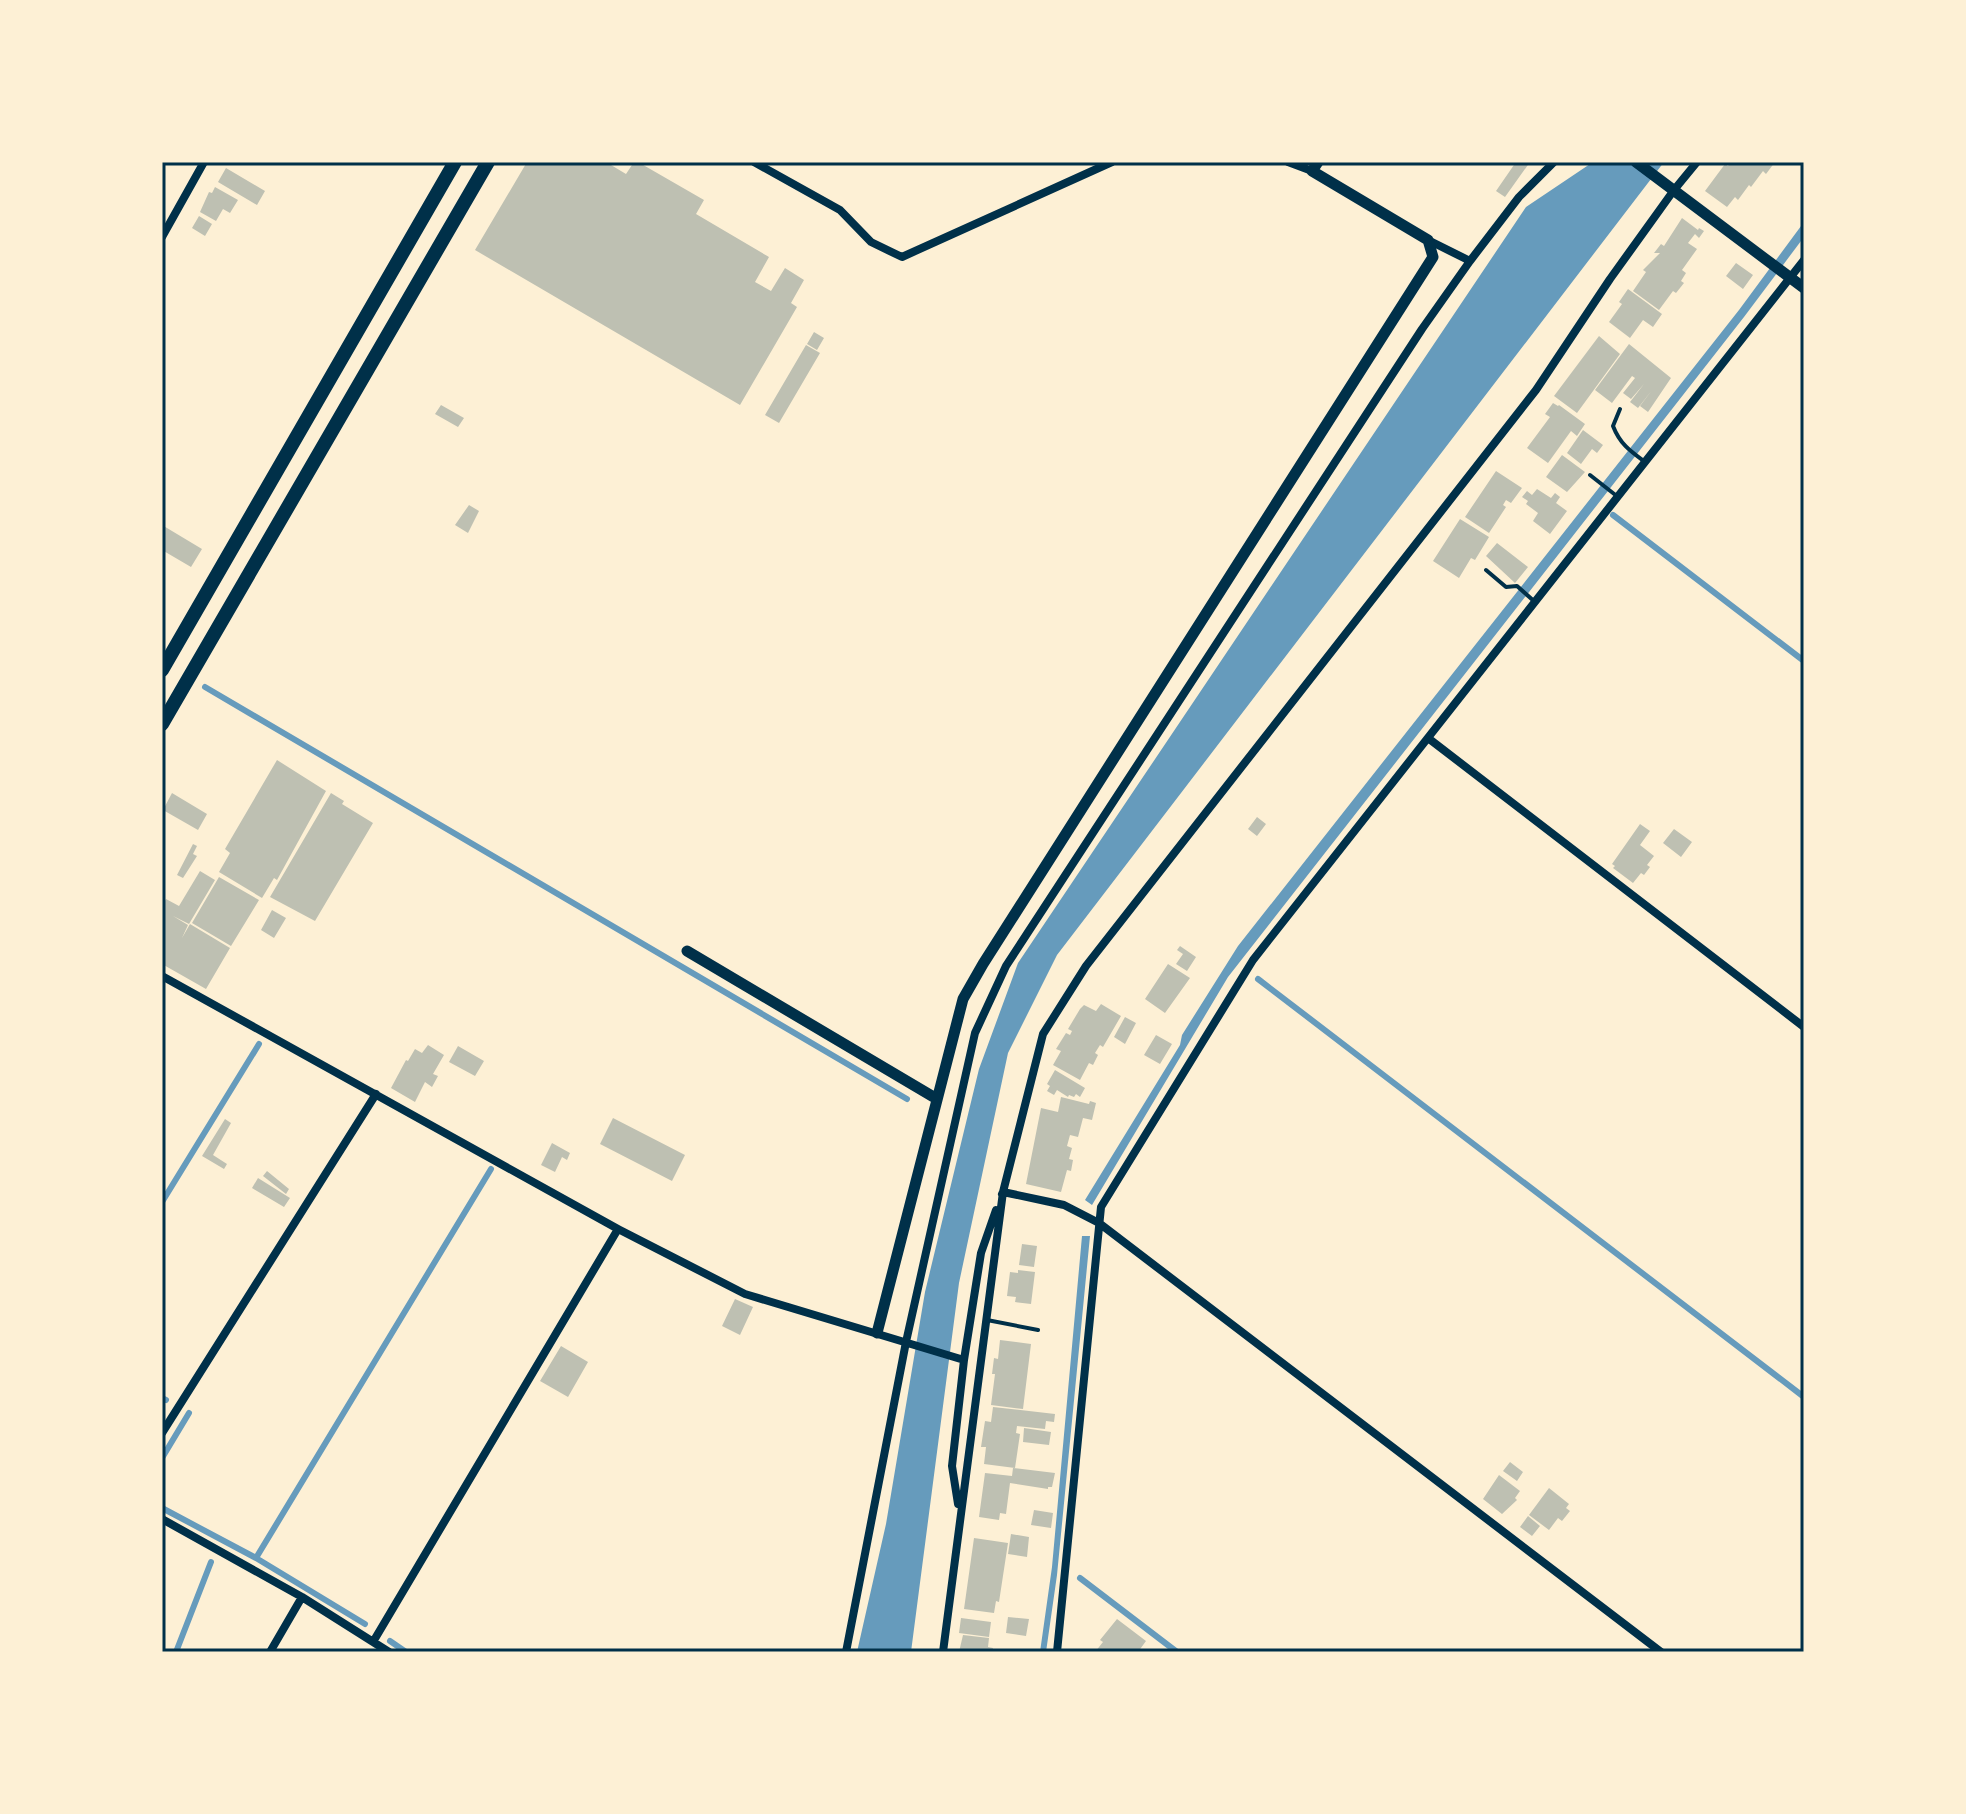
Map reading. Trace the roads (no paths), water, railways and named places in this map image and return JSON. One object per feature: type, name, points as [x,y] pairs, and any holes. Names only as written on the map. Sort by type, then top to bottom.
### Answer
[{"type":"highway","points":[[162,670],[455,162]]},
{"type":"highway","points":[[162,724],[488,162]]},
{"type":"street","points":[[162,237],[204,162]]},
{"type":"street","points":[[754,162],[840,210],[871,242],[902,257],[1112,162]]},
{"type":"street","points":[[1288,162],[1315,166],[1428,240],[1470,261]]},
{"type":"street","points":[[846,1652],[906,1342],[975,1033],[1006,966],[1422,329],[1519,197],[1554,162]]},
{"type":"street","points":[[1636,162],[1804,288]]},
{"type":"street","points":[[960,1514],[952,1466],[960,1359],[981,1253],[1003,1192],[1043,1034],[1062,1001],[1318,667],[1536,390],[1610,279],[1697,162]]},
{"type":"street","points":[[877,1333],[963,999],[1427,269],[1433,257],[1428,240]]},
{"type":"street","points":[[1057,1652],[1075,1497],[1101,1207],[1241,977],[1614,494],[1786,275],[1804,260]]},
{"type":"street","points":[[1428,738],[1804,1027]]},
{"type":"street","points":[[687,951],[937,1099]]},
{"type":"street","points":[[162,976],[618,1229],[745,1294],[960,1359]]},
{"type":"street","points":[[162,1433],[376,1094]]},
{"type":"street","points":[[1003,1192],[1064,1205],[1099,1223],[1661,1652]]},
{"type":"street","points":[[943,1652],[1003,1192]]},
{"type":"street","points":[[373,1642],[618,1229]]},
{"type":"street","points":[[162,1408],[173,1414]]},
{"type":"street","points":[[162,1519],[302,1597],[389,1652]]},
{"type":"street","points":[[270,1652],[302,1597]]},
{"type":"lane","points":[[1620,409],[1613,426],[1617,437],[1642,460]]},
{"type":"lane","points":[[1590,475],[1614,494]]},
{"type":"lane","points":[[1486,570],[1506,587],[1517,586],[1533,600]]},
{"type":"lane","points":[[984,1320],[1038,1330]]},
{"type":"water","points":[[1593,162],[1664,162],[1057,955],[1008,1053],[959,1283],[911,1652],[857,1652],[886,1524],[925,1292],[979,1069],[1018,963],[1526,207]]},
{"type":"water","points":[[1804,222],[1804,237],[1744,317],[1228,977],[1092,1205],[1085,1200],[1238,946],[1739,310]]},
{"type":"water","points":[[1082,1236],[1090,1236],[1057,1575],[1046,1652],[1040,1652],[1052,1567]]},
{"type":"waterway","points":[[1613,515],[1804,661]]},
{"type":"waterway","points":[[205,687],[907,1099]]},
{"type":"waterway","points":[[1258,979],[1804,1397]]},
{"type":"waterway","points":[[162,1202],[259,1044]]},
{"type":"waterway","points":[[256,1558],[491,1169]]},
{"type":"waterway","points":[[162,1398],[166,1400]]},
{"type":"waterway","points":[[162,1458],[189,1413]]},
{"type":"waterway","points":[[162,1508],[256,1558],[365,1624]]},
{"type":"waterway","points":[[176,1652],[211,1562]]},
{"type":"waterway","points":[[1080,1578],[1177,1652]]},
{"type":"waterway","points":[[390,1641],[406,1652]]}]
